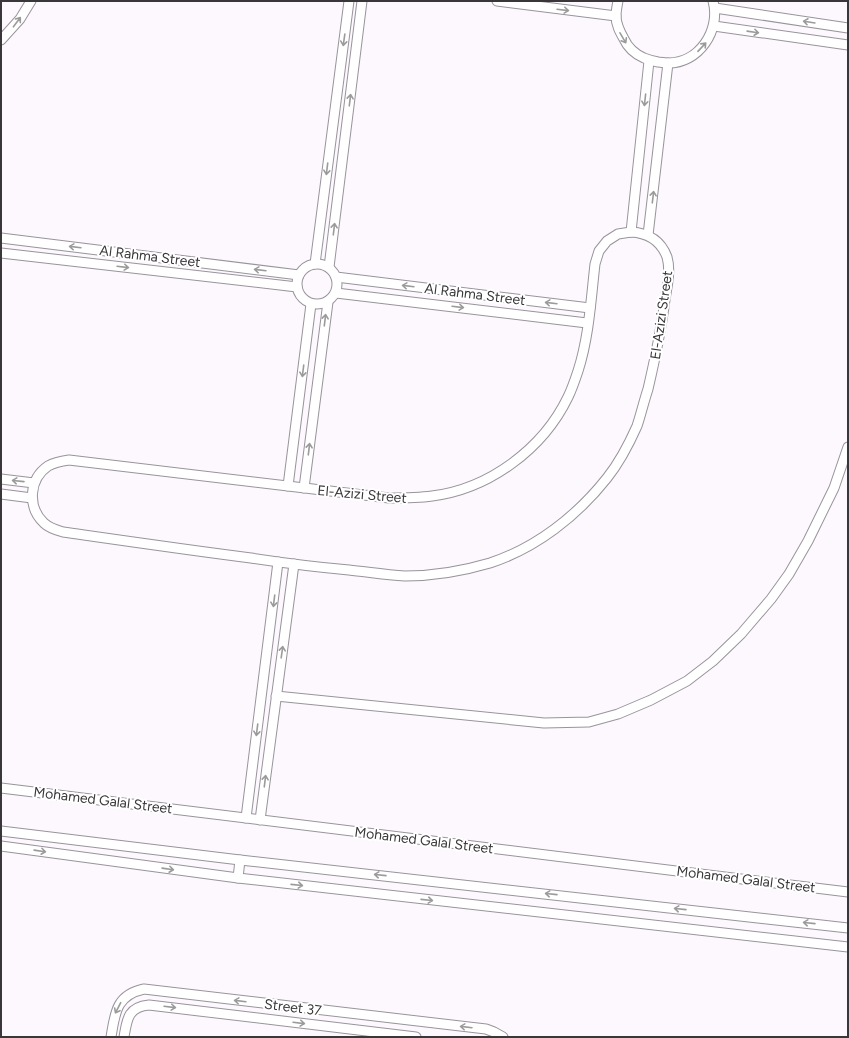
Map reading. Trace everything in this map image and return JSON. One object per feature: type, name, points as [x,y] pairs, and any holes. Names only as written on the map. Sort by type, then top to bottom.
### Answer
[{"type":"street","points":[[1,40],[20,19],[31,1]]},
{"type":"street","points":[[315,264],[349,1]]},
{"type":"street","points":[[329,268],[362,1]]},
{"type":"street","points":[[497,1],[616,16]]},
{"type":"street","points":[[618,1],[616,16],[619,31],[626,44],[636,54],[649,61],[668,63],[680,61],[692,56],[702,48],[709,38],[714,26],[714,5],[848,28]]},
{"type":"street","points":[[714,26],[848,45]]},
{"type":"street","points":[[631,232],[649,61]]},
{"type":"street","points":[[648,235],[668,63]]},
{"type":"street","name":"El-Azizi Street","points":[[640,232],[648,235],[657,241],[664,250],[668,259],[669,270],[658,341],[637,426],[624,452],[608,477],[589,499],[568,519],[544,536],[518,551],[491,562],[463,570],[434,575],[405,576],[278,562],[63,532],[53,530],[38,517],[32,498],[34,483],[48,466],[69,460],[390,498],[433,496],[454,492],[475,484],[494,475],[513,463],[529,449],[544,433],[568,396],[578,371],[585,343],[595,264],[599,251],[607,241],[618,234],[640,232]]},
{"type":"street","name":"Al Rahma Street","points":[[1,238],[299,275]]},
{"type":"street","name":"Al Rahma Street","points":[[1,253],[297,287]]},
{"type":"street","points":[[315,264],[322,264],[329,268],[336,277],[336,293],[328,302],[322,304],[311,304],[306,302],[298,294],[296,281],[303,269],[315,264]]},
{"type":"street","name":"Al Rahma Street","points":[[336,277],[590,308]]},
{"type":"street","name":"Al Rahma Street","points":[[336,293],[587,323]]},
{"type":"street","points":[[304,488],[328,302]]},
{"type":"street","points":[[288,486],[311,304]]},
{"type":"street","points":[[276,696],[544,723],[589,722],[618,714],[651,700],[687,681],[713,661],[741,634],[771,599],[789,574],[808,541],[834,488],[848,447]]},
{"type":"street","points":[[1,479],[34,483]]},
{"type":"street","points":[[1,494],[32,498]]},
{"type":"street","points":[[246,818],[278,562]]},
{"type":"street","points":[[260,820],[294,564]]},
{"type":"street","name":"Mohamed Galal Street","points":[[1,788],[848,892]]},
{"type":"street","points":[[1,831],[240,860],[848,928]]},
{"type":"street","points":[[1,846],[238,878],[848,947]]},
{"type":"street","points":[[238,878],[240,860]]},
{"type":"street","name":"Street 37","points":[[111,1037],[116,1010],[124,998],[144,989],[486,1029],[503,1037]]},
{"type":"street","name":"Street 37","points":[[124,1037],[128,1017],[132,1012],[143,1005],[416,1037]]},
{"type":"street","points":[[333,1027],[334,1012]]}]
